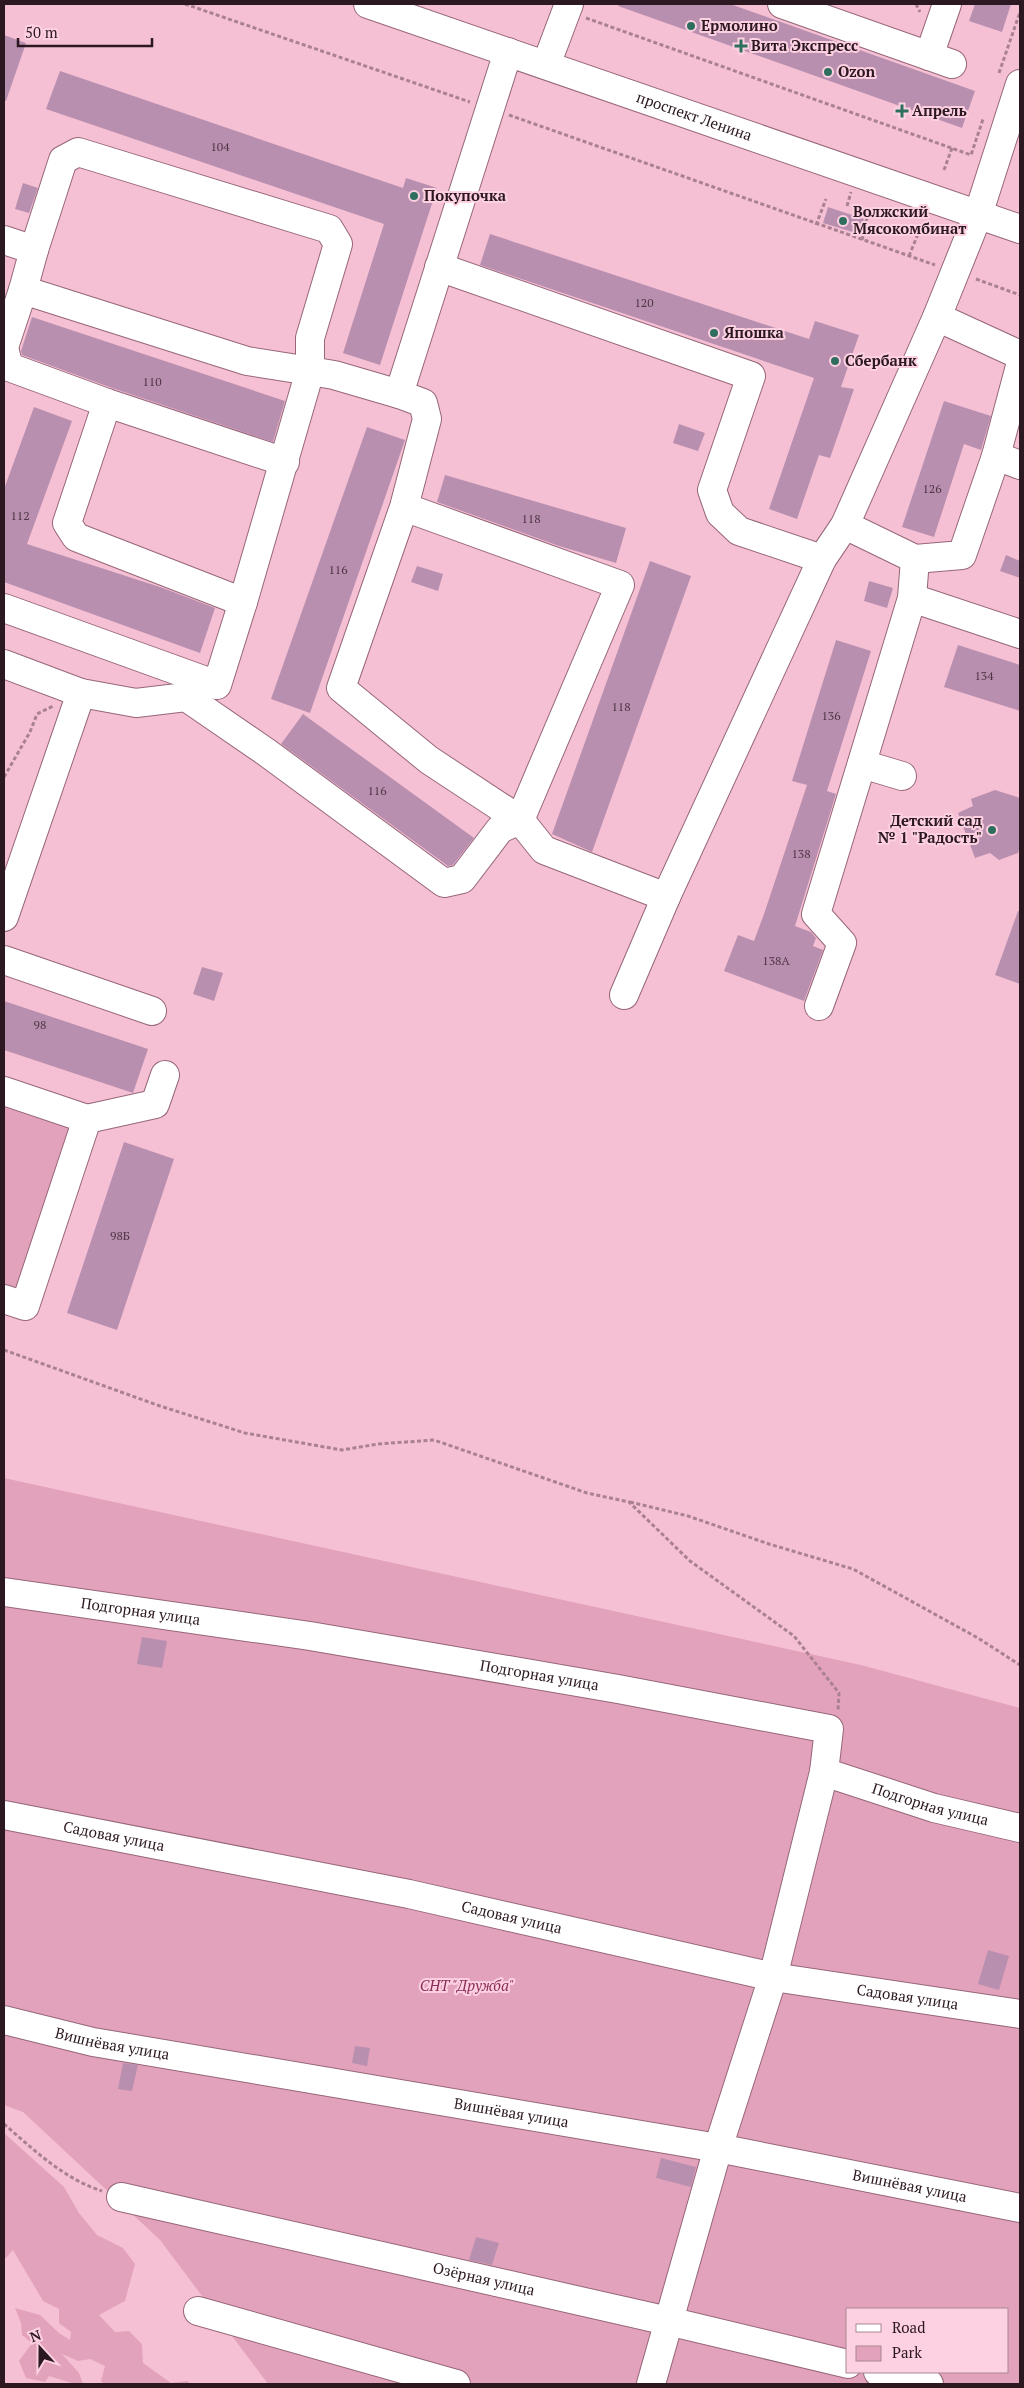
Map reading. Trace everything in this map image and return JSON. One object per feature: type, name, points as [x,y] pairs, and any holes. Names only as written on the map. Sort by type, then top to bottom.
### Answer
[{"type":"street","points":[[782,4],[940,60],[947,4]]},
{"type":"street","name":"проспект Ленина","points":[[380,6],[1020,229]]},
{"type":"street","points":[[546,65],[567,7]]},
{"type":"street","points":[[399,394],[508,52]]},
{"type":"street","points":[[624,994],[666,897],[822,560],[844,525],[938,317],[954,271],[978,214],[1009,79]]},
{"type":"street","points":[[4,608],[217,685],[285,462],[310,370],[310,338],[338,244],[328,229],[78,152],[63,160],[34,250],[5,361],[107,403],[285,462]]},
{"type":"street","points":[[4,240],[34,250]]},
{"type":"street","points":[[439,267],[751,376],[712,490],[720,513],[739,531],[822,560]]},
{"type":"street","points":[[23,290],[247,361],[334,375],[423,403],[427,419],[404,506],[341,688],[429,760],[520,820],[544,850],[666,897]]},
{"type":"street","points":[[938,317],[1020,355]]},
{"type":"street","points":[[844,525],[914,559],[962,555],[1008,461],[1020,366]]},
{"type":"street","points":[[107,403],[67,523],[76,537],[243,602]]},
{"type":"street","points":[[4,664],[81,693],[136,703],[186,697],[266,752],[444,883],[462,879],[500,829],[520,820],[620,585],[404,506]]},
{"type":"street","points":[[819,1006],[842,943],[816,914],[912,598],[914,559]]},
{"type":"street","points":[[912,598],[1020,634]]},
{"type":"street","points":[[4,917],[81,693]]},
{"type":"street","points":[[862,764],[902,776]]},
{"type":"street","points":[[4,960],[152,1010]]},
{"type":"street","points":[[4,1090],[88,1119],[155,1104],[165,1075]]},
{"type":"street","points":[[4,1299],[25,1306],[88,1119]]},
{"type":"street","name":"Подгорная улица","points":[[4,1592],[310,1636],[608,1687],[830,1729]]},
{"type":"street","points":[[650,2384],[718,2148],[774,1977],[824,1772],[830,1729]]},
{"type":"street","name":"Подгорная улица","points":[[824,1772],[934,1808],[1020,1828]]},
{"type":"street","name":"Садовая улица","points":[[4,1814],[409,1894],[774,1977],[1020,2014]]},
{"type":"street","name":"Вишнёвая улица","points":[[4,2020],[93,2042],[718,2148],[1020,2208]]},
{"type":"street","name":"Озёрная улица","points":[[121,2197],[668,2321],[846,2364]]},
{"type":"street","points":[[198,2311],[456,2384]]},
{"type":"street","points":[[882,2373],[929,2384]]},
{"type":"path","points":[[184,4],[491,109],[816,225],[1020,295]]},
{"type":"path","points":[[567,7],[971,155],[986,110]]},
{"type":"path","points":[[1009,79],[1020,12]]},
{"type":"path","points":[[944,170],[952,148]]},
{"type":"path","points":[[816,225],[826,199]]},
{"type":"path","points":[[862,240],[868,213]]},
{"type":"path","points":[[909,256],[922,224]]},
{"type":"path","points":[[4,777],[30,732],[37,714],[81,693]]},
{"type":"path","points":[[4,1350],[160,1406],[245,1433],[342,1450],[378,1444],[434,1440],[587,1493],[688,1516],[769,1544],[853,1569],[978,1638],[1020,1666]]},
{"type":"path","points":[[629,1502],[690,1561],[794,1636],[839,1694],[838,1711],[830,1729]]},
{"type":"path","points":[[4,2124],[51,2164],[90,2187],[121,2197]]},
{"type":"green space","points":[[4,1098],[76,1122],[18,1294],[4,1289]]},
{"type":"green space","name":"СНТ \"Дружба\"","points":[[4,1478],[861,1665],[1020,1708],[1020,2384],[268,2384],[160,2240],[23,2112],[4,2105]]},
{"type":"green space","points":[[4,2133],[64,2187],[79,2213],[97,2235],[123,2248],[135,2264],[125,2301],[99,2315],[115,2332],[129,2331],[142,2344],[143,2363],[171,2383],[188,2381],[189,2384],[104,2384],[101,2381],[105,2366],[90,2359],[78,2361],[62,2354],[79,2373],[83,2384],[75,2384],[49,2376],[45,2382],[26,2378],[19,2361],[32,2343],[22,2335],[21,2323],[15,2308],[40,2315],[59,2333],[70,2340],[71,2332],[59,2323],[59,2309],[43,2301],[13,2250],[4,2260]]},
{"type":"building","points":[[619,4],[730,4],[975,91],[962,128],[618,6]]},
{"type":"building","points":[[975,4],[1011,4],[1002,32],[969,21]]},
{"type":"building","points":[[4,35],[26,43],[6,101],[4,100]]},
{"type":"building","points":[[60,71],[403,188],[406,178],[437,188],[380,365],[343,353],[384,224],[46,109]]},
{"type":"building","points":[[23,183],[38,188],[29,213],[15,209]]},
{"type":"building","name":"Волжский Мясокомбинат","points":[[828,207],[864,219],[859,234],[823,223]]},
{"type":"building","points":[[490,234],[809,339],[815,321],[859,335],[841,387],[854,389],[830,458],[819,455],[797,519],[769,509],[814,378],[480,265]]},
{"type":"building","points":[[32,317],[285,401],[273,442],[112,388],[22,355],[21,351]]},
{"type":"building","points":[[944,401],[991,416],[981,450],[964,444],[934,537],[902,527]]},
{"type":"building","points":[[34,407],[72,421],[27,544],[163,588],[215,608],[200,653],[4,582],[4,489]]},
{"type":"building","points":[[679,424],[705,433],[698,451],[673,443]]},
{"type":"building","points":[[367,427],[405,440],[310,713],[271,699]]},
{"type":"building","points":[[445,475],[626,528],[616,563],[559,546],[437,502]]},
{"type":"building","points":[[1006,555],[1020,561],[1020,578],[1000,571]]},
{"type":"building","points":[[650,561],[691,576],[592,852],[552,834]]},
{"type":"building","points":[[417,566],[443,574],[438,591],[411,582]]},
{"type":"building","points":[[869,581],[893,588],[887,608],[864,601]]},
{"type":"building","points":[[836,640],[871,651],[827,791],[836,794],[795,926],[811,932],[816,938],[813,946],[823,950],[804,1001],[724,971],[738,935],[754,941],[764,914],[807,785],[792,781]]},
{"type":"building","points":[[958,645],[1020,665],[1020,711],[944,687]]},
{"type":"building","points":[[303,714],[474,838],[453,865],[448,866],[281,744]]},
{"type":"building","name":"Детский сад № 1 \"Радость\"","points":[[995,790],[1020,798],[1020,847],[1018,853],[999,860],[990,853],[975,858],[958,813],[973,806],[971,799]]},
{"type":"building","points":[[1018,911],[1020,911],[1020,984],[995,975]]},
{"type":"building","points":[[202,967],[223,973],[214,1001],[193,994]]},
{"type":"building","points":[[4,1001],[148,1049],[133,1093],[4,1050]]},
{"type":"building","points":[[124,1142],[174,1159],[117,1330],[67,1313]]},
{"type":"building","points":[[142,1637],[167,1641],[162,1668],[137,1664]]},
{"type":"building","points":[[988,1950],[1009,1956],[999,1990],[978,1984]]},
{"type":"building","points":[[355,2046],[370,2048],[367,2066],[352,2063]]},
{"type":"building","points":[[123,2063],[138,2065],[132,2091],[118,2089]]},
{"type":"building","points":[[661,2158],[696,2167],[691,2187],[656,2178]]},
{"type":"building","points":[[476,2237],[499,2243],[492,2265],[469,2260]]},
{"type":"place","name":"Ермолино","points":[[691,26]]},
{"type":"place","name":"Вита Экспресс","points":[[741,46]]},
{"type":"place","name":"Ozon","points":[[828,72]]},
{"type":"place","name":"Апрель","points":[[902,111]]},
{"type":"place","name":"Покупочка","points":[[414,196]]},
{"type":"place","name":"Волжский Мясокомбинат","points":[[843,221]]},
{"type":"place","name":"Япошка","points":[[714,333]]},
{"type":"place","name":"Сбербанк","points":[[835,361]]},
{"type":"place","name":"Детский сад № 1 \"Радость\"","points":[[992,830]]}]
